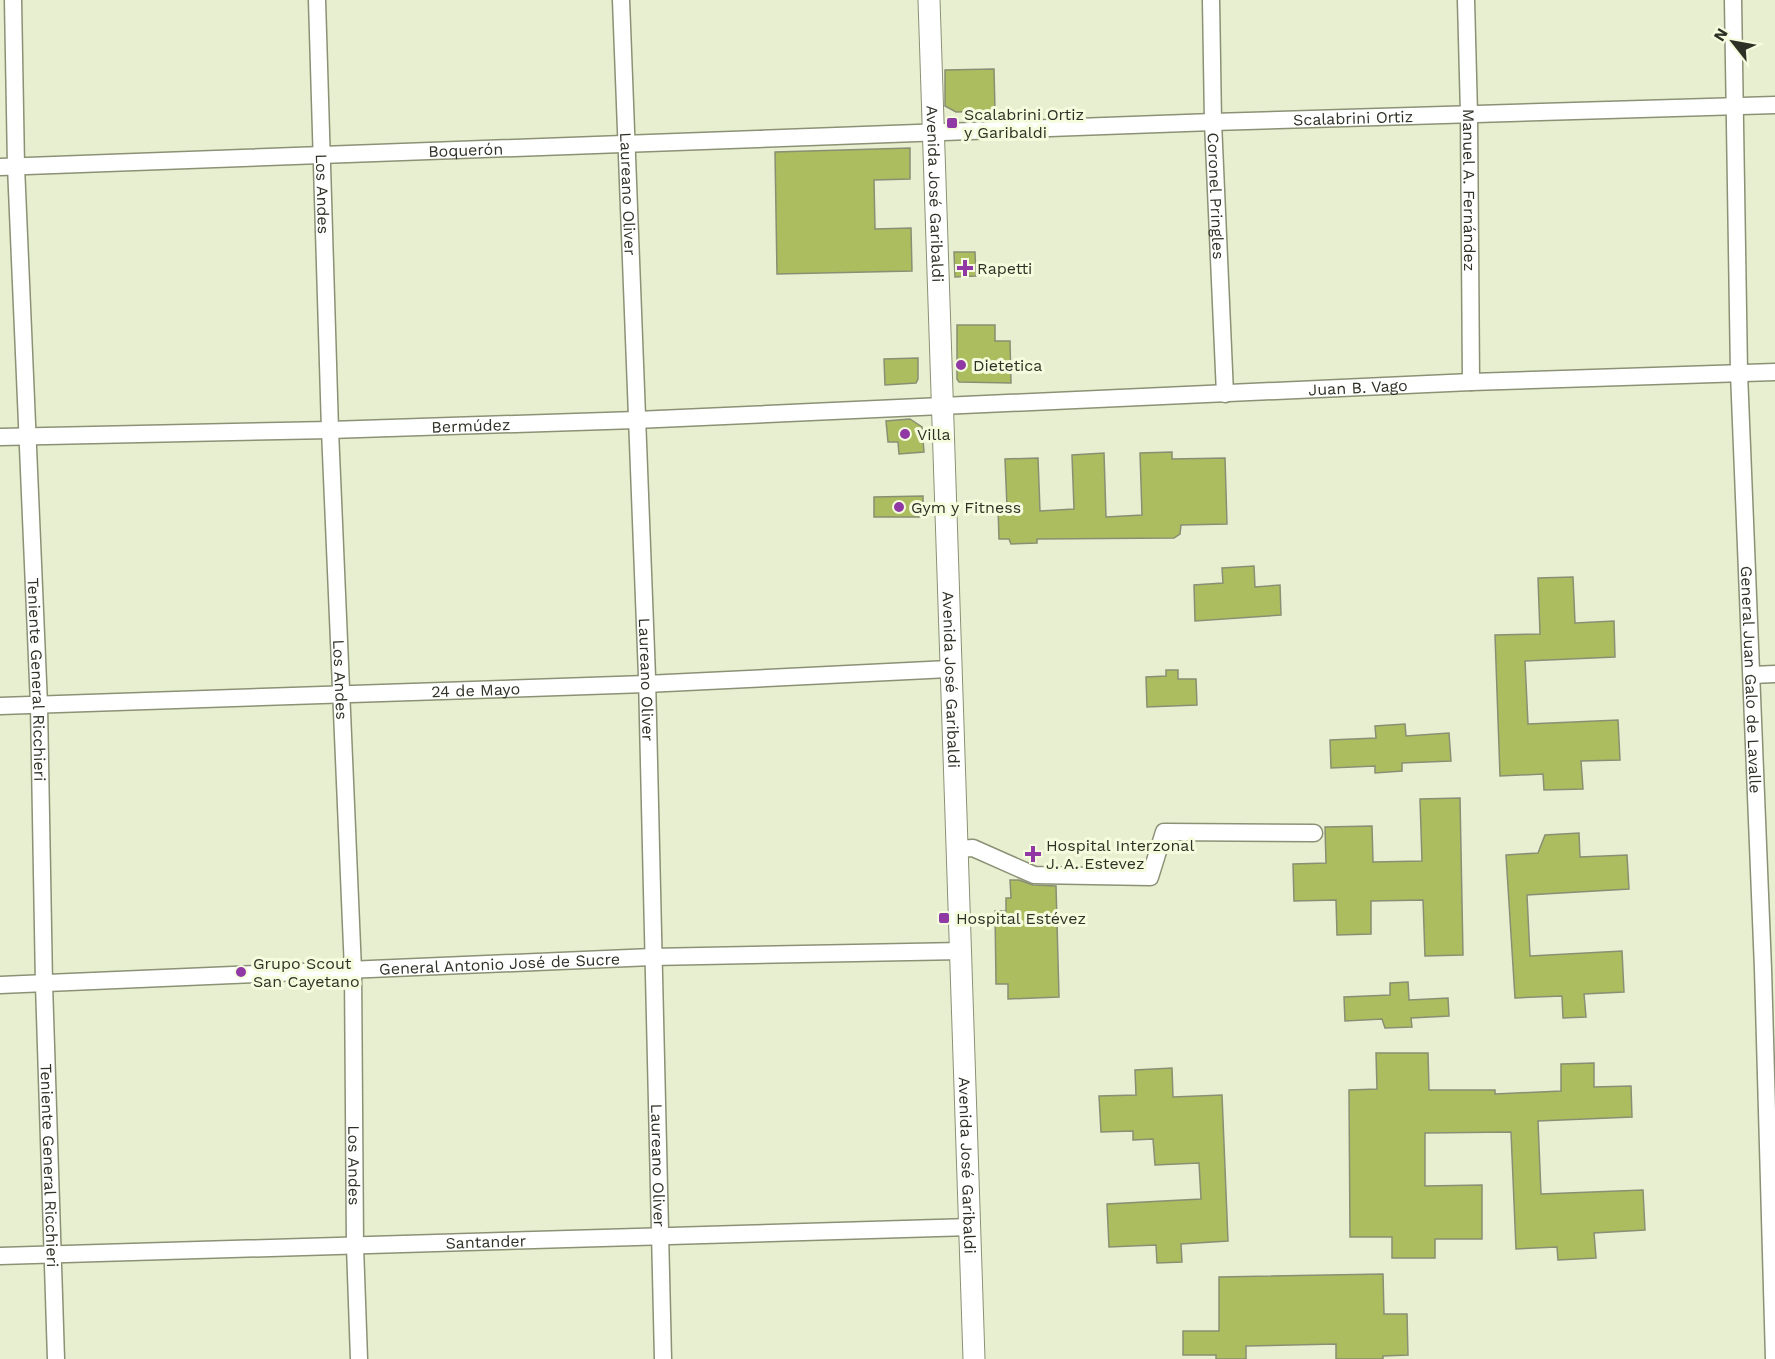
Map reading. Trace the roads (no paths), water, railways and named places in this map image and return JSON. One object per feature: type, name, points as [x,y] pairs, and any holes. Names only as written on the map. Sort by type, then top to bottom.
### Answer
[{"type":"main road","name":"Avenida José Garibaldi","points":[[928,0],[934,133],[949,669],[962,951],[974,1359]]},
{"type":"street","name":"Teniente General Ricchieri","points":[[13,0],[8,166],[27,436],[39,705],[51,1255],[56,1359]]},
{"type":"street","name":"Los Andes","points":[[317,0],[330,430],[353,970],[355,1246],[359,1359]]},
{"type":"street","name":"Laureano Oliver","points":[[621,0],[646,684],[658,1235],[663,1359]]},
{"type":"street","name":"Coronel Pringles","points":[[1210,0],[1225,394]]},
{"type":"street","name":"Manuel A. Fernández","points":[[1466,0],[1471,382]]},
{"type":"street","name":"General Juan Galo de Lavalle","points":[[1734,0],[1739,374],[1752,675],[1769,969],[1774,1359]]},
{"type":"street","name":"Scalabrini Ortiz","points":[[934,133],[1775,105]]},
{"type":"street","name":"Boquerón","points":[[8,166],[934,133]]},
{"type":"street","name":"Juan B. Vago","points":[[940,407],[1471,382],[1775,372]]},
{"type":"street","name":"Bermúdez","points":[[0,437],[330,430],[940,407]]},
{"type":"street","name":"24 de Mayo","points":[[0,706],[646,684],[949,669]]},
{"type":"street","points":[[1752,675],[1775,674]]},
{"type":"street","points":[[957,849],[973,848],[1034,874],[1150,877],[1164,832],[1314,833]]},
{"type":"street","name":"General Antonio José de Sucre","points":[[0,985],[652,957],[962,951]]},
{"type":"street","name":"Santander","points":[[0,1256],[971,1227]]},
{"type":"place","name":"Scalabrini Ortiz y Garibaldi","points":[[952,123]]},
{"type":"place","name":"Rapetti","points":[[965,268]]},
{"type":"place","name":"Dietetica","points":[[961,365]]},
{"type":"place","name":"Villa","points":[[905,434]]},
{"type":"place","name":"Gym y Fitness","points":[[899,507]]},
{"type":"place","name":"Hospital Interzonal J. A. Estevez","points":[[1033,854]]},
{"type":"place","name":"Hospital Estévez","points":[[944,918]]},
{"type":"place","name":"Grupo Scout San Cayetano","points":[[241,972]]}]
